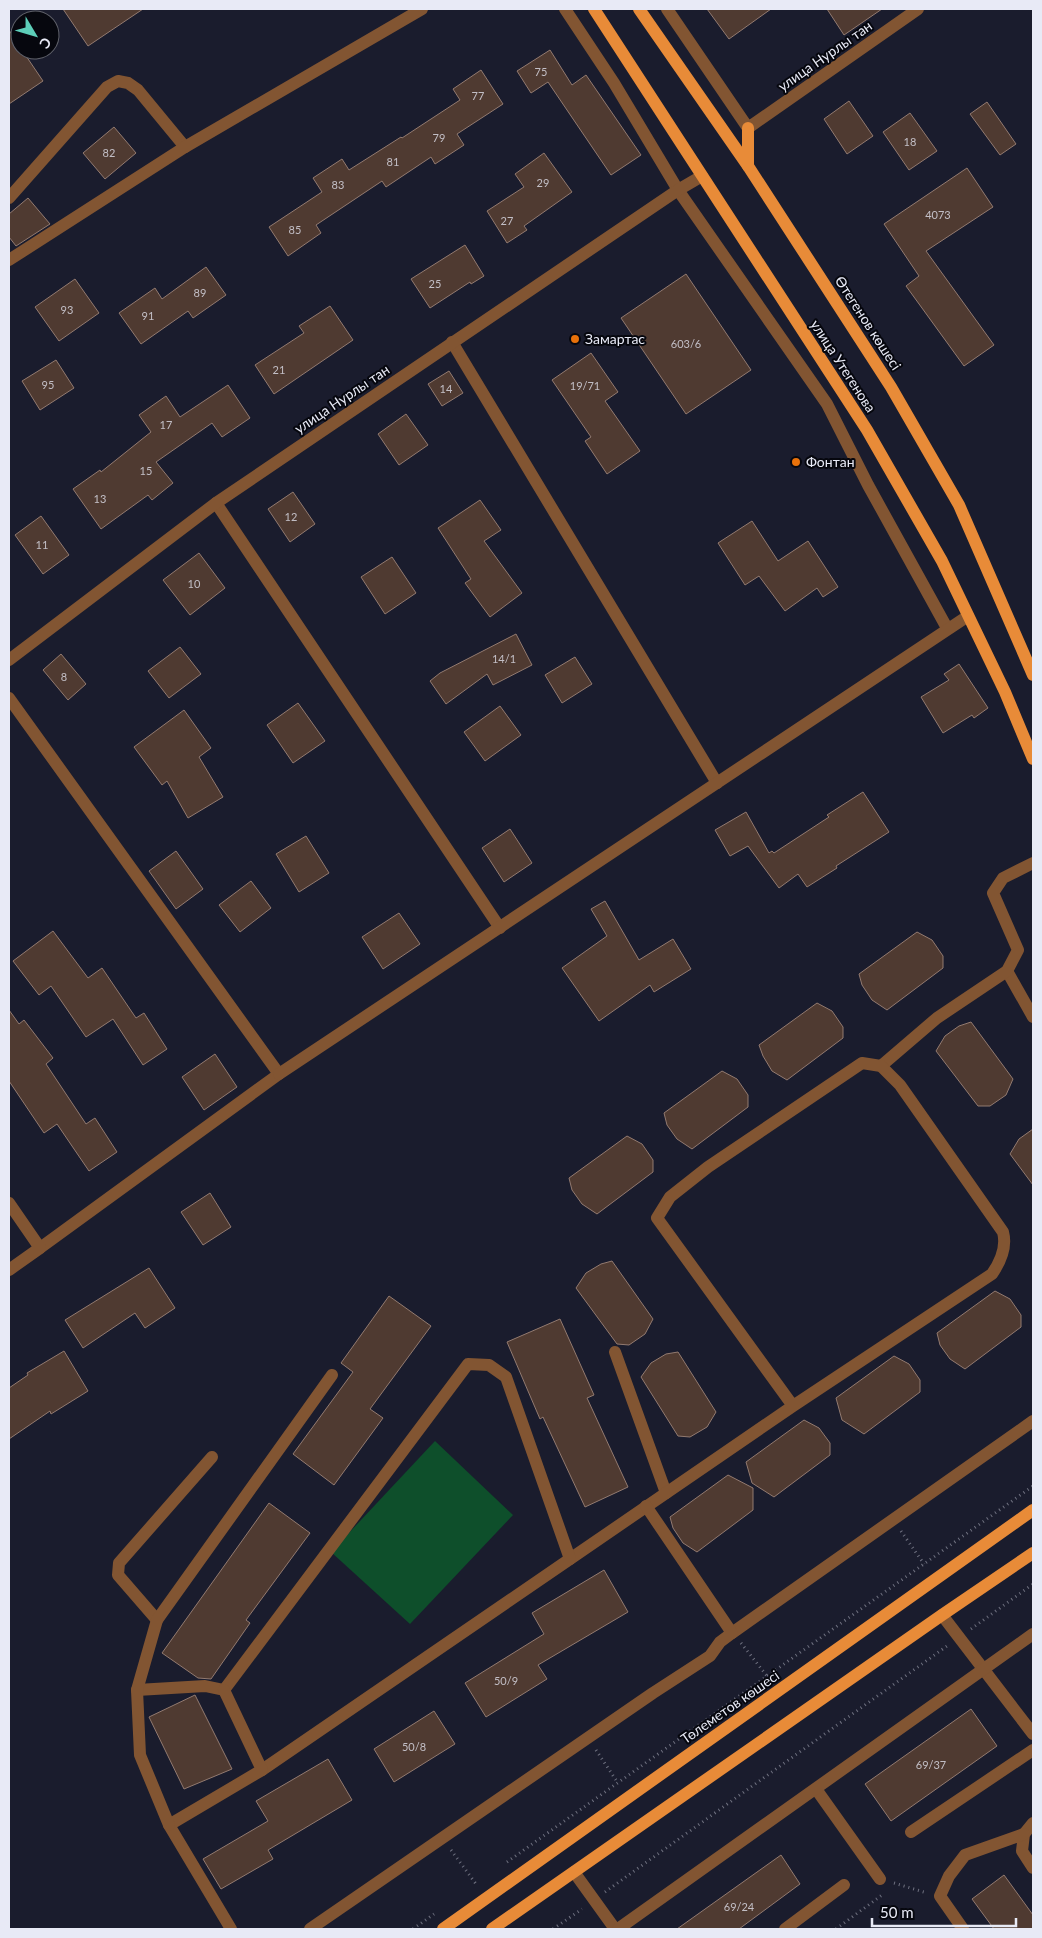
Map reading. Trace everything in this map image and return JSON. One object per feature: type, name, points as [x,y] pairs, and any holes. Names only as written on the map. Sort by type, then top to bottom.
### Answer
[{"type":"main road","name":"улица Утегенова","points":[[594,9],[867,430],[942,561],[1005,692],[1033,758]]},
{"type":"main road","name":"Өтегенов көшесі","points":[[639,9],[748,166],[891,387],[959,505],[1033,675]]},
{"type":"main road","points":[[748,128],[748,166]]},
{"type":"main road","name":"Төлеметов көшесі","points":[[443,1929],[1033,1510]]},
{"type":"main road","points":[[492,1929],[1033,1553]]},
{"type":"street","points":[[9,260],[185,147],[422,9]]},
{"type":"street","points":[[564,9],[609,74],[678,190],[827,404],[868,485],[947,628]]},
{"type":"street","points":[[667,9],[748,128]]},
{"type":"street","name":"улица Нурлы тан","points":[[748,128],[918,9]]},
{"type":"street","points":[[9,198],[107,87],[118,81],[128,83],[138,90],[185,147]]},
{"type":"street","name":"улица Нурлы тан","points":[[9,660],[216,503],[452,342],[678,190],[702,176]]},
{"type":"street","points":[[452,342],[717,783]]},
{"type":"street","points":[[216,503],[500,928]]},
{"type":"street","points":[[9,1270],[279,1074],[947,628],[968,616]]},
{"type":"street","points":[[9,698],[279,1074]]},
{"type":"street","points":[[881,1066],[937,1018],[1007,972],[1018,950],[993,893],[1003,878],[1033,863]]},
{"type":"street","points":[[1007,972],[1033,1016]]},
{"type":"street","points":[[169,1826],[262,1770],[792,1406],[992,1274],[1004,1251],[1005,1240],[1003,1232],[900,1085],[881,1066],[862,1063],[732,1151],[670,1197],[657,1218],[792,1406]]},
{"type":"street","points":[[9,1203],[40,1248]]},
{"type":"street","points":[[615,1352],[666,1493]]},
{"type":"street","points":[[224,1690],[468,1364],[489,1365],[506,1377],[570,1559]]},
{"type":"street","points":[[231,1929],[169,1826],[140,1755],[137,1690],[156,1620],[332,1375]]},
{"type":"street","points":[[310,1929],[653,1693],[710,1656],[720,1642],[732,1633],[1033,1421]]},
{"type":"street","points":[[156,1620],[118,1575],[119,1563],[212,1457]]},
{"type":"street","points":[[646,1506],[732,1633]]},
{"type":"street","points":[[942,1615],[1033,1734]]},
{"type":"street","points":[[574,1872],[617,1929],[1033,1634]]},
{"type":"street","points":[[137,1690],[205,1686],[224,1690]]},
{"type":"street","points":[[224,1690],[262,1770]]},
{"type":"street","points":[[911,1832],[1033,1750]]},
{"type":"street","points":[[816,1789],[880,1880]]},
{"type":"street","points":[[963,1929],[940,1896],[949,1876],[965,1854],[1024,1834],[1033,1823]]},
{"type":"street","points":[[1024,1834],[1022,1851],[1033,1868]]},
{"type":"street","points":[[785,1929],[844,1885]]},
{"type":"path","points":[[499,1867],[1033,1486]]},
{"type":"path","points":[[894,1520],[924,1564]]},
{"type":"path","points":[[553,1929],[1033,1584]]},
{"type":"path","points":[[732,1633],[767,1676]]},
{"type":"path","points":[[588,1738],[618,1783]]},
{"type":"path","points":[[442,1838],[476,1884]]},
{"type":"path","points":[[468,1890],[484,1878]]},
{"type":"path","points":[[880,1880],[940,1896]]},
{"type":"path","points":[[836,1929],[886,1892],[880,1880]]},
{"type":"path","points":[[413,1929],[436,1912]]},
{"type":"green space","points":[[435,1441],[513,1515],[410,1624],[331,1552]]},
{"type":"building","points":[[63,9],[143,9],[88,46]]},
{"type":"building","points":[[707,9],[771,9],[729,39]]},
{"type":"building","points":[[827,9],[882,9],[844,35]]},
{"type":"building","points":[[9,30],[10,60],[29,60],[43,81],[9,104]]},
{"type":"building","points":[[550,50],[572,85],[586,75],[641,155],[611,175],[548,82],[531,93],[517,71]]},
{"type":"building","points":[[481,70],[503,104],[457,134],[464,145],[435,164],[431,157],[386,187],[382,181],[316,225],[321,233],[288,256],[269,227],[322,192],[313,178],[342,159],[349,170],[402,138],[460,100],[453,89]]},
{"type":"building","points":[[849,101],[873,136],[847,154],[824,119]]},
{"type":"building","points":[[987,102],[1016,144],[1000,155],[970,114]]},
{"type":"building","points":[[910,113],[937,151],[909,170],[883,132]]},
{"type":"building","points":[[114,127],[136,153],[105,179],[83,153]]},
{"type":"building","points":[[544,153],[572,192],[524,226],[527,230],[507,243],[487,211],[524,187],[515,174]]},
{"type":"building","points":[[967,168],[993,207],[926,251],[994,345],[964,366],[906,286],[919,276],[884,224]]},
{"type":"building","points":[[28,198],[50,224],[16,246],[9,237],[9,214]]},
{"type":"building","points":[[465,245],[484,276],[471,284],[470,282],[430,308],[411,279]]},
{"type":"building","points":[[206,267],[226,295],[193,318],[188,311],[141,344],[119,313],[155,288],[162,299]]},
{"type":"building","points":[[686,274],[751,370],[686,414],[621,318]]},
{"type":"building","points":[[75,279],[99,313],[59,341],[35,307]]},
{"type":"building","points":[[330,306],[353,340],[274,394],[255,365],[304,333],[299,326]]},
{"type":"building","points":[[591,353],[618,392],[605,401],[640,451],[607,474],[585,441],[591,437],[552,380]]},
{"type":"building","points":[[56,360],[74,388],[40,410],[22,381]]},
{"type":"building","points":[[449,371],[463,393],[442,406],[428,384]]},
{"type":"building","points":[[228,385],[250,418],[222,437],[212,423],[156,462],[173,483],[152,500],[148,495],[101,529],[73,489],[100,470],[101,472],[151,432],[139,415],[166,396],[180,417]]},
{"type":"building","points":[[406,414],[428,445],[399,465],[378,434]]},
{"type":"building","points":[[293,492],[315,524],[290,542],[268,509]]},
{"type":"building","points":[[480,500],[501,530],[484,541],[522,593],[490,617],[465,583],[471,579],[438,528]]},
{"type":"building","points":[[41,516],[69,555],[43,574],[15,535]]},
{"type":"building","points":[[752,521],[778,561],[808,541],[838,587],[823,597],[817,588],[785,611],[759,576],[745,585],[718,543]]},
{"type":"building","points":[[199,553],[225,588],[190,615],[163,580]]},
{"type":"building","points":[[392,557],[416,593],[385,614],[361,577]]},
{"type":"building","points":[[516,634],[532,665],[493,685],[487,674],[446,704],[430,681],[440,673]]},
{"type":"building","points":[[180,647],[201,674],[169,698],[148,671]]},
{"type":"building","points":[[61,654],[86,684],[68,700],[43,670]]},
{"type":"building","points":[[575,657],[592,684],[562,703],[545,675]]},
{"type":"building","points":[[959,664],[988,708],[974,718],[972,715],[943,733],[921,697],[949,680],[944,674]]},
{"type":"building","points":[[298,703],[325,741],[293,763],[267,725]]},
{"type":"building","points":[[500,706],[521,735],[485,761],[464,732]]},
{"type":"building","points":[[184,710],[211,748],[199,757],[223,797],[188,818],[167,781],[162,785],[134,747]]},
{"type":"building","points":[[863,792],[889,832],[807,887],[798,874],[779,888],[748,846],[730,856],[715,830],[746,812],[769,853],[772,851],[774,853]]},
{"type":"building","points":[[510,829],[532,863],[504,882],[482,848]]},
{"type":"building","points":[[306,836],[329,873],[299,892],[276,854]]},
{"type":"building","points":[[176,851],[203,889],[176,909],[149,871]]},
{"type":"building","points":[[251,881],[271,908],[240,932],[219,905]]},
{"type":"building","points":[[605,901],[639,960],[673,939],[691,969],[654,992],[650,985],[599,1021],[562,968],[607,936],[591,909]]},
{"type":"building","points":[[399,913],[420,944],[383,969],[362,937]]},
{"type":"building","points":[[53,931],[88,978],[102,968],[136,1018],[144,1013],[167,1049],[143,1065],[113,1019],[86,1037],[51,986],[39,995],[13,961]]},
{"type":"building","points":[[917,932],[932,940],[943,956],[943,968],[887,1010],[872,1000],[862,985],[859,974]]},
{"type":"building","points":[[817,1003],[832,1011],[843,1027],[843,1038],[787,1080],[772,1071],[759,1045]]},
{"type":"building","points":[[9,1010],[19,1024],[24,1020],[53,1058],[46,1064],[86,1124],[95,1118],[117,1152],[89,1171],[57,1124],[44,1133],[9,1081]]},
{"type":"building","points":[[971,1022],[1013,1079],[1006,1095],[990,1106],[978,1106],[936,1051],[945,1036],[959,1026]]},
{"type":"building","points":[[215,1054],[237,1087],[204,1110],[182,1077]]},
{"type":"building","points":[[722,1071],[737,1079],[748,1095],[748,1107],[692,1149],[677,1139],[667,1125],[664,1113]]},
{"type":"building","points":[[1033,1129],[1033,1185],[1010,1154],[1019,1139]]},
{"type":"building","points":[[627,1136],[642,1144],[653,1160],[653,1172],[597,1214],[582,1204],[572,1190],[569,1178]]},
{"type":"building","points":[[210,1193],[231,1227],[203,1245],[181,1212]]},
{"type":"building","points":[[612,1261],[653,1319],[645,1334],[629,1345],[617,1344],[576,1288],[586,1273],[601,1264]]},
{"type":"building","points":[[149,1268],[175,1308],[145,1328],[135,1313],[83,1348],[65,1320]]},
{"type":"building","points":[[995,1291],[1010,1299],[1021,1315],[1021,1327],[965,1369],[950,1359],[940,1345],[937,1333]]},
{"type":"building","points":[[389,1296],[431,1326],[370,1409],[383,1418],[334,1485],[293,1454],[353,1372],[341,1363]]},
{"type":"building","points":[[560,1319],[594,1395],[587,1398],[628,1487],[585,1507],[543,1417],[540,1419],[507,1342]]},
{"type":"building","points":[[64,1351],[88,1391],[51,1414],[50,1411],[9,1439],[9,1388],[28,1375],[27,1373]]},
{"type":"building","points":[[678,1352],[716,1412],[707,1427],[690,1437],[678,1436],[641,1377],[651,1363],[666,1354]]},
{"type":"building","points":[[894,1356],[909,1364],[920,1380],[920,1392],[864,1434],[842,1420],[836,1398]]},
{"type":"building","points":[[804,1420],[819,1428],[830,1443],[830,1455],[774,1497],[752,1483],[746,1462]]},
{"type":"building","points":[[728,1475],[753,1488],[753,1510],[697,1552],[683,1543],[673,1528],[670,1517]]},
{"type":"building","points":[[269,1503],[310,1533],[246,1620],[250,1623],[211,1679],[198,1678],[162,1653]]},
{"type":"building","points":[[604,1570],[628,1612],[538,1665],[547,1679],[486,1717],[465,1683],[544,1634],[532,1613]]},
{"type":"building","points":[[195,1695],[232,1769],[184,1789],[149,1717]]},
{"type":"building","points":[[971,1709],[997,1746],[891,1821],[865,1784]]},
{"type":"building","points":[[434,1711],[455,1744],[394,1782],[374,1749]]},
{"type":"building","points":[[328,1759],[352,1800],[268,1850],[273,1859],[221,1889],[203,1859],[268,1821],[256,1801]]},
{"type":"building","points":[[781,1855],[800,1884],[739,1929],[677,1929]]},
{"type":"building","points":[[1004,1875],[1033,1915],[1033,1929],[994,1929],[972,1899]]},
{"type":"place","name":"Замартас","points":[[575,339]]},
{"type":"place","name":"Фонтан","points":[[796,462]]}]
